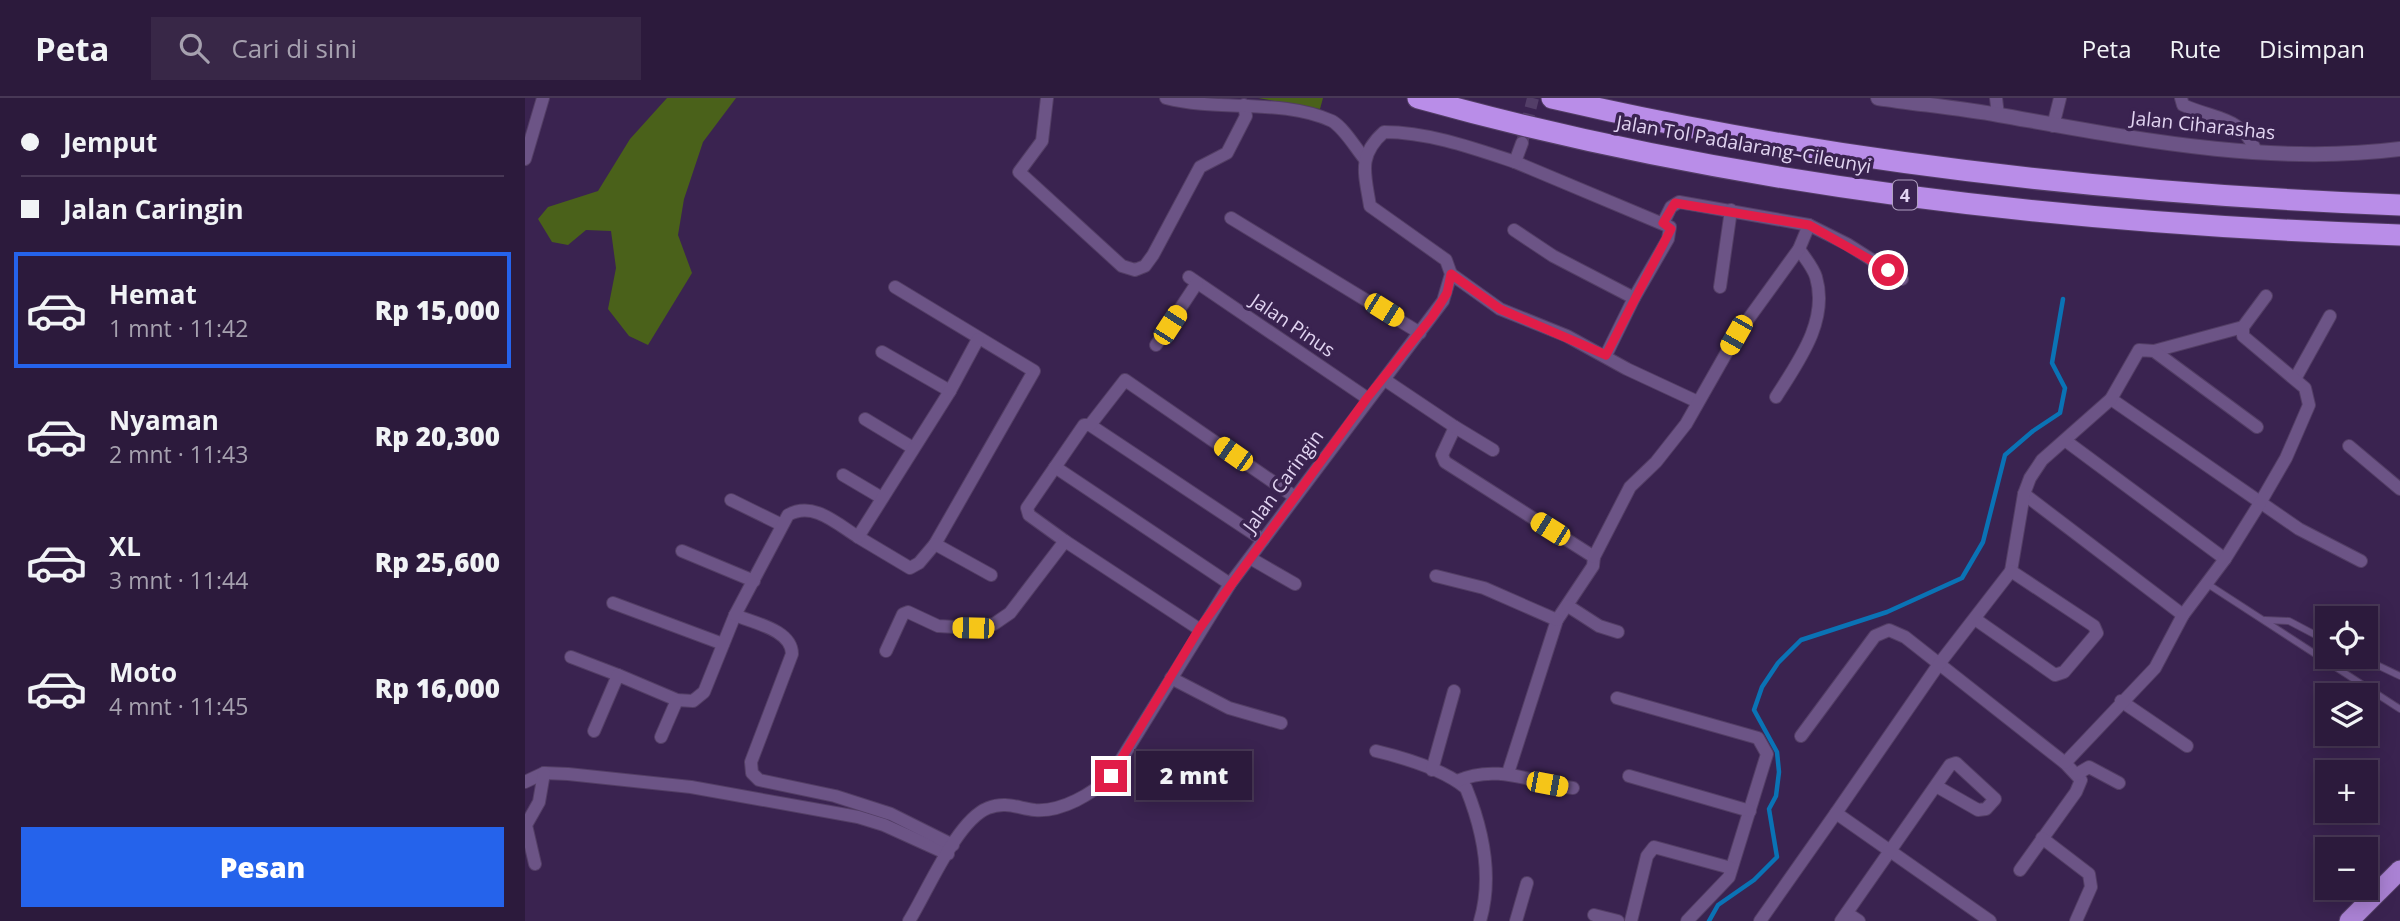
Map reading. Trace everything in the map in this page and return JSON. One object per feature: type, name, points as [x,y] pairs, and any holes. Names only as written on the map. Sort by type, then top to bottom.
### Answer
[{"type":"highway","name":"Jalan Tol Padalarang–Cileunyi","points":[[1418,98],[1504,122],[1654,153],[2004,210],[2313,232],[2400,235]]},
{"type":"highway","name":"Jalan Tol Padalarang–Cileunyi","points":[[1552,98],[1721,133],[2024,180],[2257,200],[2400,205]]},
{"type":"highway","points":[[1575,98],[1611,112]]},
{"type":"highway","points":[[2349,921],[2400,870]]},
{"type":"street","points":[[525,159],[543,98]]},
{"type":"street","points":[[1047,98],[1042,141],[1019,172],[1122,266],[1135,270],[1145,266],[1153,255],[1200,167],[1227,153],[1246,116],[1244,105]]},
{"type":"street","points":[[1166,98],[1188,104],[1277,105],[1318,115],[1335,122],[1364,158]]},
{"type":"street","points":[[1996,98],[1998,115]]},
{"type":"street","points":[[2053,126],[2060,98]]},
{"type":"street","points":[[2181,98],[2183,105],[2229,120],[2246,131],[2257,153]]},
{"type":"street","name":"Jalan Ciharashas","points":[[1886,99],[2053,126],[2257,153],[2306,155],[2400,149]]},
{"type":"street","points":[[1606,355],[1633,298],[1668,239],[1671,229],[1663,223],[1515,162],[1447,141],[1384,132],[1364,158],[1364,176],[1373,210],[1433,249],[1446,260],[1451,274],[1500,309],[1606,355],[1627,369],[1698,402]]},
{"type":"street","points":[[1515,162],[1521,143]]},
{"type":"street","points":[[1663,223],[1671,207],[1679,202],[1809,225],[1847,244],[1902,279]]},
{"type":"street","points":[[1720,287],[1731,210]]},
{"type":"street","points":[[1231,218],[1420,333]]},
{"type":"street","points":[[1508,773],[1557,620],[1593,566],[1594,556],[1630,487],[1668,449],[1736,335],[1799,249],[1809,225]]},
{"type":"street","points":[[1514,230],[1553,256],[1633,298]]},
{"type":"street","points":[[1776,397],[1810,342],[1818,309],[1816,276],[1799,249]]},
{"type":"street","name":"Jalan Caringin","points":[[909,921],[965,825],[986,808],[1008,804],[1037,810],[1062,805],[1098,788],[1111,776],[1199,629],[1367,398],[1385,380],[1443,301],[1451,274]]},
{"type":"street","name":"Jalan Pinus","points":[[1157,345],[1193,280],[1367,398]]},
{"type":"street","points":[[571,657],[677,700],[694,701],[704,692],[735,615],[782,525],[788,515],[799,509],[811,509],[910,568],[919,563],[935,544],[1034,371],[895,287]]},
{"type":"street","points":[[1760,921],[1939,664],[2011,571],[2024,494],[2042,460],[2111,399],[2138,352],[2154,351],[2243,327],[2266,296]]},
{"type":"street","points":[[2295,379],[2330,316]]},
{"type":"street","points":[[2065,763],[2155,668],[2183,615],[2225,559],[2260,503],[2286,458],[2309,405],[2308,392],[2246,339],[2243,327]]},
{"type":"street","points":[[858,537],[950,391],[978,339]]},
{"type":"street","points":[[2154,351],[2257,428]]},
{"type":"street","points":[[881,352],[950,391]]},
{"type":"street","points":[[1090,425],[1125,380],[1295,497]]},
{"type":"street","points":[[1385,380],[1493,450]]},
{"type":"street","points":[[2111,399],[2299,529],[2361,561]]},
{"type":"street","points":[[865,419],[913,448]]},
{"type":"street","points":[[1199,629],[1029,515],[1027,508],[1084,425],[1090,425],[1263,540]]},
{"type":"street","points":[[1455,427],[1442,455],[1445,462],[1594,556]]},
{"type":"street","points":[[2066,441],[2225,559]]},
{"type":"street","points":[[2349,446],[2400,489]]},
{"type":"street","points":[[1055,467],[1230,584]]},
{"type":"street","points":[[843,475],[881,498]]},
{"type":"street","points":[[2024,494],[2183,615]]},
{"type":"street","points":[[730,500],[782,525]]},
{"type":"street","points":[[887,651],[903,614],[908,612],[938,626],[973,628],[995,624],[1010,613],[1065,541]]},
{"type":"street","points":[[935,544],[991,575]]},
{"type":"street","points":[[682,551],[754,581]]},
{"type":"street","points":[[1250,558],[1295,584]]},
{"type":"street","points":[[1975,619],[2055,675],[2064,672],[2098,633],[2094,626],[2011,571]]},
{"type":"street","points":[[1436,576],[1484,588],[1557,620]]},
{"type":"street","points":[[613,603],[723,644]]},
{"type":"street","points":[[1568,606],[1599,626],[1618,632]]},
{"type":"street","points":[[735,615],[787,638],[792,646],[792,654],[751,762],[752,773],[768,783],[835,796],[891,814],[951,850]]},
{"type":"street","points":[[1801,736],[1875,636],[1889,630],[1906,637],[2065,763],[2081,780],[2079,788],[2020,870]]},
{"type":"street","points":[[594,731],[618,675]]},
{"type":"street","points":[[1171,678],[1229,708],[1281,723]]},
{"type":"street","points":[[1431,770],[1454,691]]},
{"type":"street","points":[[1617,698],[1760,740],[1767,757],[1729,877],[1687,921]]},
{"type":"street","points":[[661,737],[677,700]]},
{"type":"street","points":[[2121,701],[2187,746]]},
{"type":"street","points":[[1376,751],[1431,770],[1457,781],[1466,788],[1487,871],[1487,889],[1480,921]]},
{"type":"street","points":[[1859,921],[1844,917],[1950,765],[1956,763],[1995,799],[1986,809],[1978,810],[1936,786]]},
{"type":"street","points":[[2077,774],[2089,767],[2119,783]]},
{"type":"street","points":[[525,782],[544,773],[691,787],[858,817],[951,850]]},
{"type":"street","points":[[535,864],[525,826],[539,802],[544,773]]},
{"type":"street","points":[[1457,781],[1482,773],[1508,773],[1573,788]]},
{"type":"street","points":[[1629,776],[1750,811]]},
{"type":"street","points":[[764,800],[768,783]]},
{"type":"street","points":[[1836,813],[1990,921]]},
{"type":"street","points":[[2042,838],[2089,874],[2091,887],[2076,921]]},
{"type":"street","points":[[1631,921],[1647,856],[1654,847],[1731,868]]},
{"type":"street","points":[[1516,921],[1527,883]]},
{"type":"street","points":[[1594,915],[1619,921]]},
{"type":"lane","points":[[2206,583],[2400,709]]},
{"type":"lane","points":[[2265,620],[2289,621],[2315,635]]},
{"type":"lane","points":[[2378,666],[2400,676]]},
{"type":"green space","points":[[667,98],[736,98],[703,142],[684,199],[678,235],[692,273],[648,345],[629,336],[608,309],[616,268],[611,231],[586,230],[568,245],[552,242],[538,219],[548,207],[598,191],[630,139]]},
{"type":"green space","points":[[1258,98],[1323,98],[1320,109]]},
{"type":"waterway","points":[[1709,921],[1718,905],[1754,880],[1777,857],[1769,809],[1776,796],[1779,772],[1777,752],[1754,710],[1762,687],[1778,663],[1801,640],[1887,612],[1962,578],[1983,542],[2005,455],[2060,413],[2065,388],[2052,363],[2063,299]]},
{"type":"tunnel","points":[[1522,143],[1533,98]]},
{"type":"route","points":[[1111,776],[1199,629],[1367,398],[1385,380],[1432,317],[1447,293],[1451,274],[1500,309],[1606,355],[1633,298],[1668,239],[1671,229],[1663,223],[1675,203],[1731,210],[1809,225],[1847,244],[1888,270]]}]
